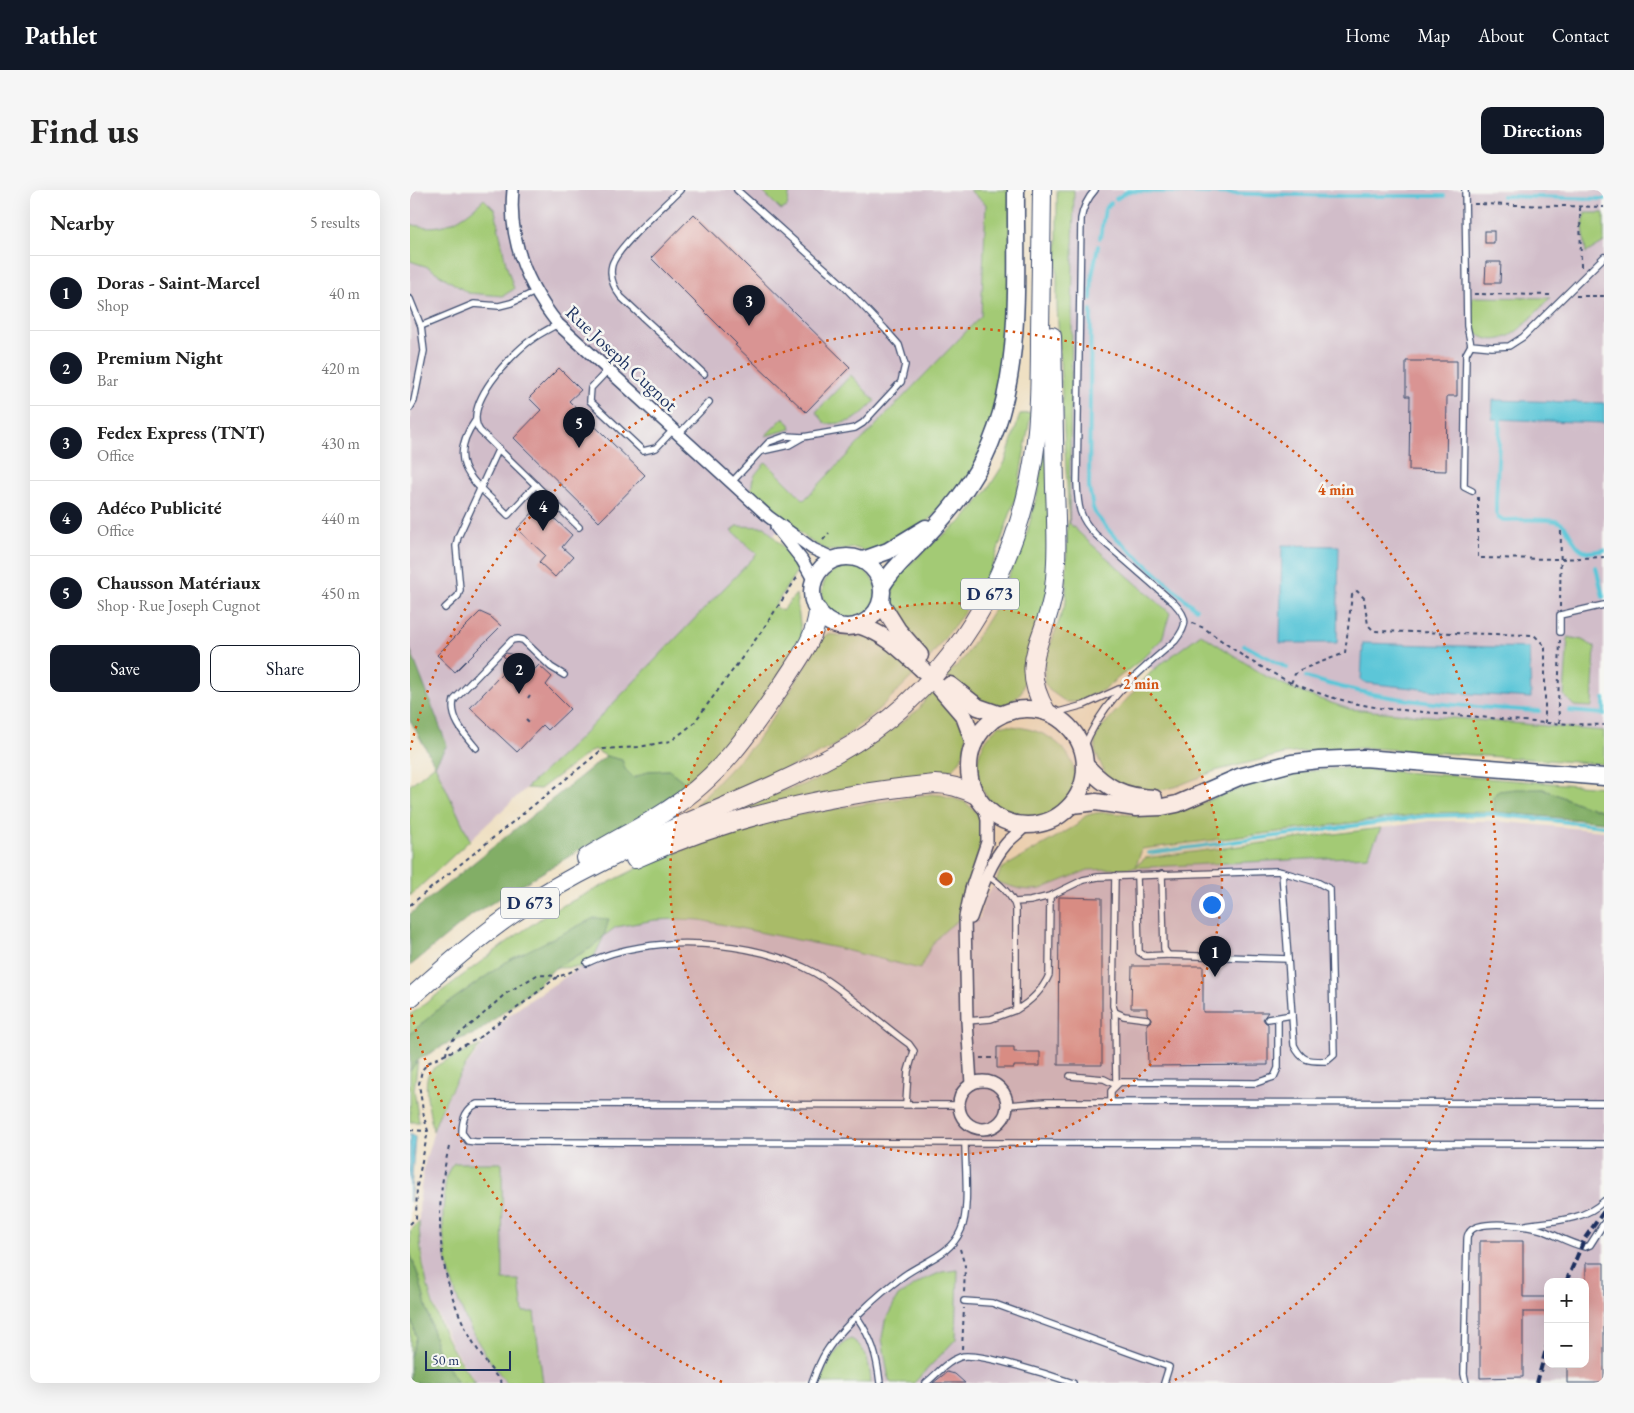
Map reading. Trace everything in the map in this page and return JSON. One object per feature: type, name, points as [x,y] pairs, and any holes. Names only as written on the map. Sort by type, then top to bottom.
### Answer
[{"type":"main road","points":[[882,586],[892,571],[960,497],[982,463],[997,427],[1009,382],[1013,338],[1016,190]]},
{"type":"main road","name":"D 673","points":[[410,998],[510,915],[568,880],[604,861],[798,774],[839,752],[875,729],[904,705],[942,666],[965,636],[984,606],[1004,566],[1019,524],[1030,478],[1037,432],[1040,391],[1042,190]]},
{"type":"main road","points":[[1046,190],[1049,221],[1057,560],[1052,602],[1035,652],[1032,675],[1035,688],[1049,713]]},
{"type":"main road","points":[[881,603],[925,667],[889,639],[873,630],[858,625],[840,626],[832,623],[818,611],[812,592],[818,572],[826,564],[835,559],[845,557],[863,560],[888,551],[941,518]]},
{"type":"main road","points":[[858,625],[872,616],[881,603],[882,586],[875,571],[863,560]]},
{"type":"main road","points":[[510,915],[587,857],[668,810],[715,773],[750,732],[802,655],[814,632],[818,611]]},
{"type":"main road","points":[[974,743],[964,716],[942,684],[978,708],[1001,715]]},
{"type":"main road","points":[[980,801],[972,785],[969,769],[970,753],[974,743],[985,727],[1001,715],[1023,709],[1035,709],[1049,713],[1062,720],[1071,728],[1078,738],[1085,758],[1106,785],[1140,798],[1194,795]]},
{"type":"main road","points":[[461,954],[484,943],[550,903],[615,868],[671,844],[769,812],[818,801],[915,786],[947,784],[966,789],[1003,820],[1014,824],[1039,824],[1052,820],[1063,814],[1072,804],[1083,786],[1085,758]]},
{"type":"main road","points":[[1072,804],[1096,802],[1136,808],[1162,807],[1177,804],[1239,777],[1270,768],[1292,763],[1338,759],[1374,759],[1604,777]]},
{"type":"street","name":"Rue Joseph Cugnot","points":[[513,190],[512,221],[514,239],[527,278],[558,324],[769,517],[813,549],[835,559]]},
{"type":"street","name":"Rue Joseph Cugnot","points":[[769,517],[802,560],[814,581]]},
{"type":"street","points":[[971,1084],[967,1021],[965,917],[987,842],[987,820],[980,801]]},
{"type":"street","points":[[966,934],[987,876],[1005,845],[1026,825]]},
{"type":"street","points":[[983,1081],[996,1084],[1004,1093],[1008,1105],[1004,1117],[996,1126],[983,1129],[971,1126],[962,1117],[959,1105],[962,1093],[971,1084],[983,1081]]},
{"type":"lane","points":[[680,190],[621,249],[613,263],[611,272],[614,287],[621,297],[704,374]]},
{"type":"lane","points":[[731,483],[769,442],[776,438],[786,436],[803,437],[847,430],[863,423],[900,382],[904,373],[904,357],[899,345],[840,282],[737,190]]},
{"type":"lane","points":[[1085,758],[1097,720],[1121,688],[1175,641],[1182,632],[1185,621],[1182,611],[1096,535],[1086,525],[1080,513],[1077,484],[1082,210],[1095,190]]},
{"type":"lane","points":[[1465,190],[1467,326],[1471,345],[1466,354],[1464,487],[1472,491]]},
{"type":"lane","points":[[1471,345],[1509,346],[1523,337],[1604,257]]},
{"type":"lane","points":[[422,326],[474,304],[500,306],[535,292]]},
{"type":"lane","points":[[410,299],[422,326],[424,351],[414,401],[410,408]]},
{"type":"lane","points":[[536,485],[508,515],[470,477],[465,470],[462,451],[465,439],[475,421],[483,395],[492,380],[505,364],[530,340],[558,324]]},
{"type":"lane","points":[[608,370],[591,388],[590,401],[643,451],[656,448],[709,402]]},
{"type":"lane","points":[[475,421],[480,431],[579,528]]},
{"type":"lane","points":[[762,450],[789,445],[803,437]]},
{"type":"lane","points":[[445,608],[458,596],[460,590],[456,546],[462,526],[499,448]]},
{"type":"lane","points":[[1560,632],[1560,615],[1604,605]]},
{"type":"lane","points":[[476,748],[465,735],[452,706],[454,700],[512,640],[523,640],[564,676]]},
{"type":"lane","points":[[1049,713],[1084,705],[1121,688]]},
{"type":"lane","points":[[1015,902],[1030,901],[1050,896],[1083,880],[1115,876],[1277,871],[1282,872],[1317,882],[1330,889],[1334,1055],[1327,1061],[1310,1061],[1299,1055],[1294,1045],[1282,872]]},
{"type":"lane","points":[[1162,874],[1164,949],[1168,955]]},
{"type":"lane","points":[[1137,875],[1139,952],[1145,956],[1288,959]]},
{"type":"lane","points":[[987,876],[993,879],[1015,902],[1016,1010]]},
{"type":"lane","points":[[1115,876],[1113,1006],[1115,1012],[1116,1085]]},
{"type":"lane","points":[[967,1021],[991,1019],[1016,1010],[1026,1004],[1045,985],[1049,975],[1050,896]]},
{"type":"lane","points":[[587,964],[612,954],[676,944],[705,944],[737,947],[789,962],[813,972],[836,986],[909,1044],[914,1051],[908,1071],[906,1104]]},
{"type":"lane","points":[[1115,1012],[1124,1016],[1147,1019]]},
{"type":"lane","points":[[1268,1019],[1278,1019],[1292,1015]]},
{"type":"lane","points":[[1111,1102],[1111,1091],[1120,1082],[1256,1083],[1274,1077],[1278,1068],[1278,1019]]},
{"type":"lane","points":[[1070,1076],[1104,1079],[1116,1085]]},
{"type":"lane","points":[[1008,1105],[1046,1102],[1604,1103]]},
{"type":"lane","points":[[959,1105],[477,1104],[468,1110],[464,1119],[462,1134],[468,1140],[476,1142],[1604,1144]]},
{"type":"lane","points":[[812,1383],[826,1352],[857,1316],[902,1276],[943,1254],[955,1242],[962,1229],[965,1215],[965,1143]]},
{"type":"lane","points":[[1466,1383],[1464,1374],[1468,1233],[1475,1228],[1485,1225],[1522,1226],[1570,1218],[1589,1212],[1604,1201]]},
{"type":"lane","points":[[1522,1226],[1544,1231],[1570,1243],[1585,1247],[1590,1245],[1604,1223]]},
{"type":"lane","points":[[964,1301],[992,1303],[1169,1367],[1164,1383]]},
{"type":"lane","points":[[857,1316],[869,1335],[875,1351],[880,1383]]},
{"type":"lane","points":[[926,1383],[948,1363],[962,1356],[974,1356],[1030,1369],[1072,1383]]},
{"type":"path","points":[[1466,204],[1604,207]]},
{"type":"path","points":[[1580,206],[1582,279]]},
{"type":"path","points":[[1466,294],[1604,296]]},
{"type":"path","points":[[1472,491],[1477,492],[1479,503],[1478,558],[1560,560],[1604,557]]},
{"type":"path","points":[[1560,615],[1561,527]]},
{"type":"path","points":[[410,905],[603,749],[638,747],[671,741],[693,724],[762,632],[797,578],[800,571],[798,564],[802,560]]},
{"type":"path","points":[[1291,683],[1297,672],[1345,653],[1352,595],[1357,591],[1364,598],[1368,625],[1374,631],[1534,635],[1545,646],[1545,723]]},
{"type":"path","points":[[1185,621],[1204,628],[1247,659],[1291,683],[1353,704],[1545,723],[1604,725]]},
{"type":"path","points":[[1560,632],[1558,707],[1560,723]]},
{"type":"path","points":[[526,719],[529,722]]},
{"type":"path","points":[[410,1224],[416,1218],[417,1186],[428,1131],[419,1084],[422,1070],[428,1063],[477,1039],[543,987],[587,964]]},
{"type":"path","points":[[446,1055],[447,1048],[455,1037],[505,994],[537,975],[561,976]]},
{"type":"path","points":[[970,1058],[997,1058]]},
{"type":"path","points":[[410,1130],[428,1131]]},
{"type":"path","points":[[449,1147],[444,1168],[439,1209],[439,1230],[446,1274],[452,1297],[470,1338],[488,1366],[502,1383]]},
{"type":"shaded area","points":[[410,190],[986,190],[981,316],[804,500],[758,554],[576,742],[470,840],[435,765],[447,745],[410,649],[410,261],[428,267],[468,293],[514,288],[506,264],[495,210],[484,199],[468,214],[442,227],[421,227],[410,224]]},
{"type":"shaded area","points":[[1074,190],[1604,190],[1604,731],[1349,709],[1308,695],[1267,677],[1201,634],[1153,670],[1142,659],[1162,639],[1170,613],[1069,523]]},
{"type":"shaded area","points":[[1430,821],[1494,821],[1604,831],[1604,1383],[476,1383],[453,1348],[433,1303],[426,1278],[419,1232],[419,1209],[425,1162],[437,1120],[457,1079],[490,1035],[508,1016],[593,959],[604,936],[616,927],[655,920],[699,920],[837,948],[920,969],[932,944],[942,932],[960,919],[980,918],[983,901],[996,882],[1031,890],[1041,889],[1088,870],[1368,856],[1381,828]]},
{"type":"green space","points":[[761,190],[790,190],[787,207],[781,210]]},
{"type":"green space","points":[[969,190],[1011,190],[1007,348],[992,425],[971,474],[948,502],[923,525],[902,538],[868,552],[855,548],[833,551],[824,549],[813,543],[753,496],[752,481],[766,462],[804,500],[981,316],[986,204]]},
{"type":"green space","points":[[1057,190],[1074,190],[1069,523],[1057,306]]},
{"type":"green space","points":[[484,199],[495,210],[506,264],[514,289],[503,296],[468,293],[428,267],[410,261],[410,224],[432,227],[451,223],[468,213]]},
{"type":"green space","points":[[1585,213],[1604,213],[1604,242],[1586,253],[1583,227]]},
{"type":"green space","points":[[1472,297],[1550,298],[1526,323],[1511,335],[1494,340],[1482,337],[1474,328],[1471,316]]},
{"type":"green space","points":[[851,375],[875,401],[854,419],[843,423],[826,424],[816,412]]},
{"type":"green space","points":[[1031,413],[1017,494],[991,570],[963,614],[929,659],[894,610],[892,602],[893,586],[897,576],[934,542],[962,521],[986,492],[1005,462],[1020,414]]},
{"type":"green space","points":[[1047,417],[1050,583],[1022,691],[1012,701],[1003,706],[993,706],[973,698],[946,676],[964,658],[995,608],[1027,533],[1038,490]]},
{"type":"green space","points":[[783,418],[790,424],[791,429],[765,436]]},
{"type":"green space","points":[[1069,523],[1170,613],[1162,639],[1142,659],[1103,690],[1077,702],[1066,702],[1049,690],[1044,682],[1045,659],[1066,602],[1067,525]]},
{"type":"green space","points":[[736,526],[765,527],[786,550],[798,569],[775,606],[782,611],[796,594],[802,638],[752,723],[692,788],[669,770],[648,771],[634,778],[625,769],[622,760],[606,756],[594,749],[540,789],[526,788],[576,742],[757,554],[732,531]]},
{"type":"green space","points":[[844,566],[854,566],[864,570],[872,578],[876,593],[872,608],[864,616],[854,620],[844,620],[834,616],[826,608],[822,598],[822,588],[826,578],[834,570]]},
{"type":"green space","points":[[828,634],[879,638],[918,671],[880,708],[834,746],[795,765],[692,809],[755,743],[810,659],[819,639]]},
{"type":"green space","points":[[1201,634],[1267,677],[1308,695],[1349,709],[1604,731],[1604,764],[1369,748],[1329,749],[1284,754],[1215,771],[1175,787],[1161,790],[1143,791],[1124,787],[1106,776],[1095,751],[1095,739],[1101,728],[1153,670]]},
{"type":"green space","points":[[1568,637],[1582,640],[1595,647],[1592,707],[1574,706],[1564,695]]},
{"type":"green space","points":[[410,649],[447,745],[435,765],[410,720]]},
{"type":"green space","points":[[934,688],[967,732],[961,759],[954,768],[941,777],[687,832],[777,793],[815,781],[867,749],[918,710]]},
{"type":"green space","points":[[1000,725],[1036,731],[1059,744],[1067,754],[1072,763],[1075,776],[1072,794],[1063,807],[1048,815],[1031,818],[1014,816],[998,808],[985,794],[978,774],[978,760],[982,746]]},
{"type":"green space","points":[[606,756],[622,760],[625,769],[634,778],[648,771],[669,770],[692,788],[654,814],[578,851],[472,915],[410,966],[410,914]]},
{"type":"green space","points":[[435,765],[470,840],[410,896],[410,785]]},
{"type":"green space","points":[[1350,768],[1604,787],[1604,811],[1582,805],[1543,789],[1498,791],[1493,797],[1495,812],[1429,813],[1142,849],[1136,866],[1145,858],[1381,828],[1368,856],[1088,870],[1041,889],[1031,890],[996,882],[1001,869],[1077,825],[1088,815],[1103,813],[1149,816],[1169,813],[1273,778],[1311,771]]},
{"type":"green space","points":[[1543,789],[1582,805],[1604,811],[1604,822],[1495,812],[1493,797],[1498,791]]},
{"type":"green space","points":[[930,794],[942,795],[965,802],[979,814],[982,828],[979,852],[962,899],[960,919],[936,941],[920,969],[837,948],[700,920],[655,920],[616,927],[604,936],[593,959],[582,967],[555,968],[591,948],[509,960],[435,1012],[410,1034],[410,1015],[514,937],[550,912],[650,862],[715,838],[787,816]]},
{"type":"green space","points":[[594,918],[609,919],[604,936],[591,948],[555,968],[538,985],[477,1033],[446,1044],[418,1060],[410,1071],[410,1034],[435,1012],[509,960]]},
{"type":"green space","points":[[481,1045],[453,1086],[433,1131],[426,1085],[429,1073],[445,1061]]},
{"type":"green space","points":[[418,1060],[414,1090],[419,1122],[410,1122],[410,1071]]},
{"type":"green space","points":[[454,1163],[502,1163],[503,1280],[519,1280],[523,1312],[534,1312],[543,1383],[507,1383],[478,1342],[466,1320],[450,1273],[445,1249],[443,1224],[446,1179]]},
{"type":"green space","points":[[419,1222],[423,1265],[434,1307],[452,1348],[476,1383],[458,1383],[437,1349],[419,1278],[410,1253],[410,1231]]},
{"type":"green space","points":[[410,1253],[419,1278],[437,1349],[458,1383],[410,1383],[410,1357],[416,1337],[410,1314]]},
{"type":"green space","points":[[958,1270],[956,1339],[914,1383],[891,1383],[882,1338],[885,1321],[898,1296],[925,1279],[942,1272]]},
{"type":"green space","points":[[410,1314],[416,1337],[410,1357]]},
{"type":"green space","points":[[851,1339],[861,1347],[867,1358],[871,1383],[820,1383],[836,1352]]},
{"type":"water","points":[[1493,400],[1604,403],[1604,423],[1492,419]]},
{"type":"water","points":[[1282,545],[1339,546],[1337,643],[1280,643]]},
{"type":"water","points":[[1363,643],[1529,648],[1531,698],[1457,693],[1367,683],[1361,680]]},
{"type":"water","points":[[410,1134],[415,1137],[410,1202]]},
{"type":"building","points":[[694,214],[850,367],[806,412],[735,345],[737,344],[651,258]]},
{"type":"building","points":[[1485,231],[1494,231],[1494,243],[1485,243]]},
{"type":"building","points":[[1486,262],[1501,262],[1500,283],[1485,283]]},
{"type":"building","points":[[1406,361],[1457,361],[1457,396],[1447,396],[1446,471],[1409,470],[1410,396],[1406,396]]},
{"type":"building","points":[[559,368],[581,390],[569,401],[645,475],[599,522],[514,438],[541,410],[529,398]]},
{"type":"building","points":[[540,505],[572,535],[562,547],[573,557],[555,577],[539,562],[545,555],[517,529]]},
{"type":"building","points":[[480,612],[491,617],[501,626],[455,672],[437,655]]},
{"type":"building","points":[[506,653],[518,656],[533,671],[539,665],[552,677],[546,685],[570,709],[548,730],[543,725],[517,752],[470,708],[512,663],[503,656]]},
{"type":"building","points":[[1059,897],[1102,898],[1102,1065],[1058,1065]]},
{"type":"building","points":[[1132,966],[1203,966],[1203,1012],[1268,1012],[1263,1019],[1268,1024],[1268,1065],[1148,1066],[1147,1024],[1151,1021],[1151,1018],[1147,1014],[1147,1008],[1131,1008]]},
{"type":"building","points":[[997,1047],[1014,1047],[1014,1052],[1040,1052],[1040,1066],[997,1068]]},
{"type":"building","points":[[1480,1241],[1523,1241],[1523,1297],[1544,1297],[1544,1312],[1523,1312],[1523,1377],[1480,1378]]},
{"type":"building","points":[[1586,1263],[1604,1263],[1604,1383],[1567,1383],[1567,1368],[1589,1368],[1589,1278],[1586,1278]]},
{"type":"building","points":[[947,1372],[955,1374],[965,1383],[933,1383]]},
{"type":"waterway","points":[[1116,199],[1128,191],[1343,196],[1444,196]]},
{"type":"waterway","points":[[1502,196],[1604,199]]},
{"type":"waterway","points":[[1100,238],[1105,209],[1111,203]]},
{"type":"waterway","points":[[1091,299],[1092,276],[1098,246]]},
{"type":"waterway","points":[[1091,310],[1089,487],[1093,508],[1096,515],[1112,534],[1196,609]]},
{"type":"waterway","points":[[1500,419],[1496,502],[1498,518],[1504,520],[1559,522],[1567,529],[1575,543],[1583,550],[1588,552],[1604,550]]},
{"type":"waterway","points":[[1596,567],[1603,597]]},
{"type":"waterway","points":[[1244,645],[1287,668]]},
{"type":"waterway","points":[[1306,677],[1363,692],[1421,702],[1539,711]]},
{"type":"waterway","points":[[1604,699],[1604,714]]},
{"type":"waterway","points":[[1569,711],[1604,714]]},
{"type":"waterway","points":[[1149,853],[1427,816],[1493,814],[1604,826]]},
{"type":"railway","points":[[1568,1278],[1585,1238],[1604,1211]]},
{"type":"railway","points":[[1537,1383],[1544,1357]]},
{"type":"place","name":"Fedex Express (TNT)","points":[[749,326]]},
{"type":"place","name":"Chausson Matériaux","points":[[579,448]]},
{"type":"place","name":"Adéco Publicité","points":[[543,531]]},
{"type":"place","name":"Premium Night","points":[[519,694]]},
{"type":"place","name":"Doras - Saint-Marcel","points":[[1215,977]]}]
